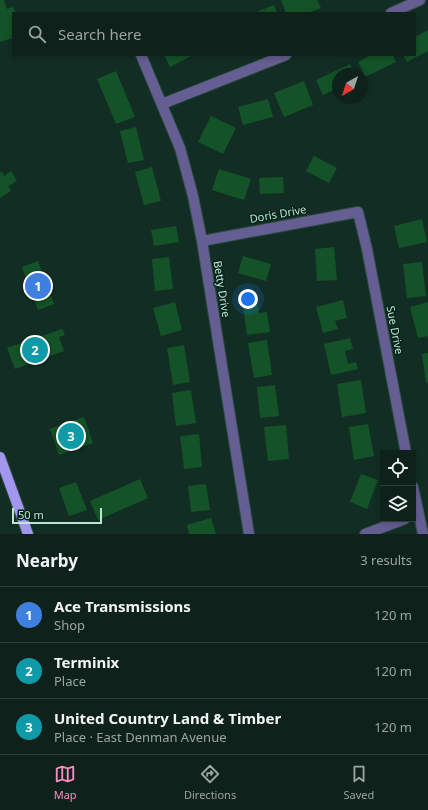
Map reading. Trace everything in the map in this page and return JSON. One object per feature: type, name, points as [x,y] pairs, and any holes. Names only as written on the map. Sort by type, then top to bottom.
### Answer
[{"type":"main road","points":[[0,457],[28,534]]},
{"type":"street","points":[[393,12],[420,0]]},
{"type":"street","name":"Betty Drive","points":[[141,56],[180,148],[193,196],[202,240],[250,534]]},
{"type":"street","points":[[162,104],[283,56]]},
{"type":"street","name":"Doris Drive","points":[[202,240],[358,212]]},
{"type":"street","name":"Sue Drive","points":[[358,212],[367,249],[405,450]]},
{"type":"street","points":[[416,515],[422,534]]},
{"type":"street","points":[[365,534],[397,522]]},
{"type":"building","points":[[0,0],[4,0],[7,9],[13,7],[16,12],[12,12],[12,38],[0,42]]},
{"type":"building","points":[[281,0],[317,0],[321,8],[311,12],[286,12]]},
{"type":"building","points":[[274,5],[277,12],[256,12]]},
{"type":"building","points":[[428,30],[428,51],[407,62],[404,56],[416,56],[416,36]]},
{"type":"building","points":[[164,56],[191,56],[170,67]]},
{"type":"building","points":[[369,56],[393,56],[396,62],[368,76],[368,68],[361,68],[358,62]]},
{"type":"building","points":[[350,64],[352,68],[342,68]]},
{"type":"building","points":[[116,71],[135,117],[116,124],[97,79]]},
{"type":"building","points":[[332,72],[332,91],[323,95],[316,80]]},
{"type":"building","points":[[304,81],[313,105],[284,117],[274,93]]},
{"type":"building","points":[[268,99],[273,117],[243,125],[238,107]]},
{"type":"building","points":[[211,116],[236,128],[223,154],[198,142]]},
{"type":"building","points":[[136,127],[144,160],[128,163],[120,131]]},
{"type":"building","points":[[314,156],[337,168],[329,183],[306,171]]},
{"type":"building","points":[[152,167],[161,201],[144,205],[135,172]]},
{"type":"building","points":[[219,169],[251,179],[244,200],[212,190]]},
{"type":"building","points":[[11,171],[17,181],[8,186],[11,191],[0,198],[0,173],[2,172],[4,176]]},
{"type":"building","points":[[283,177],[284,193],[260,194],[259,178]]},
{"type":"building","points":[[422,219],[427,242],[399,248],[394,226]]},
{"type":"building","points":[[176,226],[179,242],[154,246],[151,230]]},
{"type":"building","points":[[334,247],[337,280],[317,281],[315,249]]},
{"type":"building","points":[[243,256],[271,264],[266,281],[238,273]]},
{"type":"building","points":[[169,257],[173,289],[155,291],[152,259]]},
{"type":"building","points":[[38,261],[54,304],[38,310],[22,267]]},
{"type":"building","points":[[422,262],[426,296],[407,298],[403,264]]},
{"type":"building","points":[[257,297],[259,313],[267,312],[270,332],[247,335],[242,299]]},
{"type":"building","points":[[343,300],[347,318],[335,321],[338,329],[323,333],[316,307]]},
{"type":"building","points":[[175,302],[182,330],[161,336],[153,308]]},
{"type":"building","points":[[428,302],[428,336],[418,338],[410,307]]},
{"type":"building","points":[[62,329],[65,335],[59,337],[64,351],[15,369],[7,348]]},
{"type":"building","points":[[350,338],[353,349],[345,351],[348,364],[356,362],[358,369],[331,375],[324,344]]},
{"type":"building","points":[[267,340],[272,375],[254,378],[248,343]]},
{"type":"building","points":[[184,345],[190,382],[173,385],[167,348]]},
{"type":"building","points":[[428,353],[428,382],[426,383],[422,354]]},
{"type":"building","points":[[361,380],[366,413],[342,417],[337,384]]},
{"type":"building","points":[[275,385],[279,416],[260,418],[257,387]]},
{"type":"building","points":[[191,390],[196,423],[176,426],[172,393]]},
{"type":"building","points":[[84,417],[93,443],[59,455],[50,429]]},
{"type":"building","points":[[368,424],[374,456],[354,460],[349,427]]},
{"type":"building","points":[[286,425],[289,459],[268,461],[264,427]]},
{"type":"building","points":[[199,434],[202,467],[184,469],[180,436]]},
{"type":"building","points":[[361,474],[378,480],[367,509],[350,502]]},
{"type":"building","points":[[140,479],[148,498],[98,520],[90,501]]},
{"type":"building","points":[[76,482],[87,510],[69,516],[59,488]]},
{"type":"building","points":[[206,484],[210,510],[191,512],[188,486]]},
{"type":"building","points":[[211,518],[216,534],[189,534],[187,525]]},
{"type":"place","name":"Ace Transmissions","points":[[38,286]]},
{"type":"place","name":"Terminix","points":[[35,350]]},
{"type":"place","name":"United Country Land & Timber","points":[[71,436]]}]
